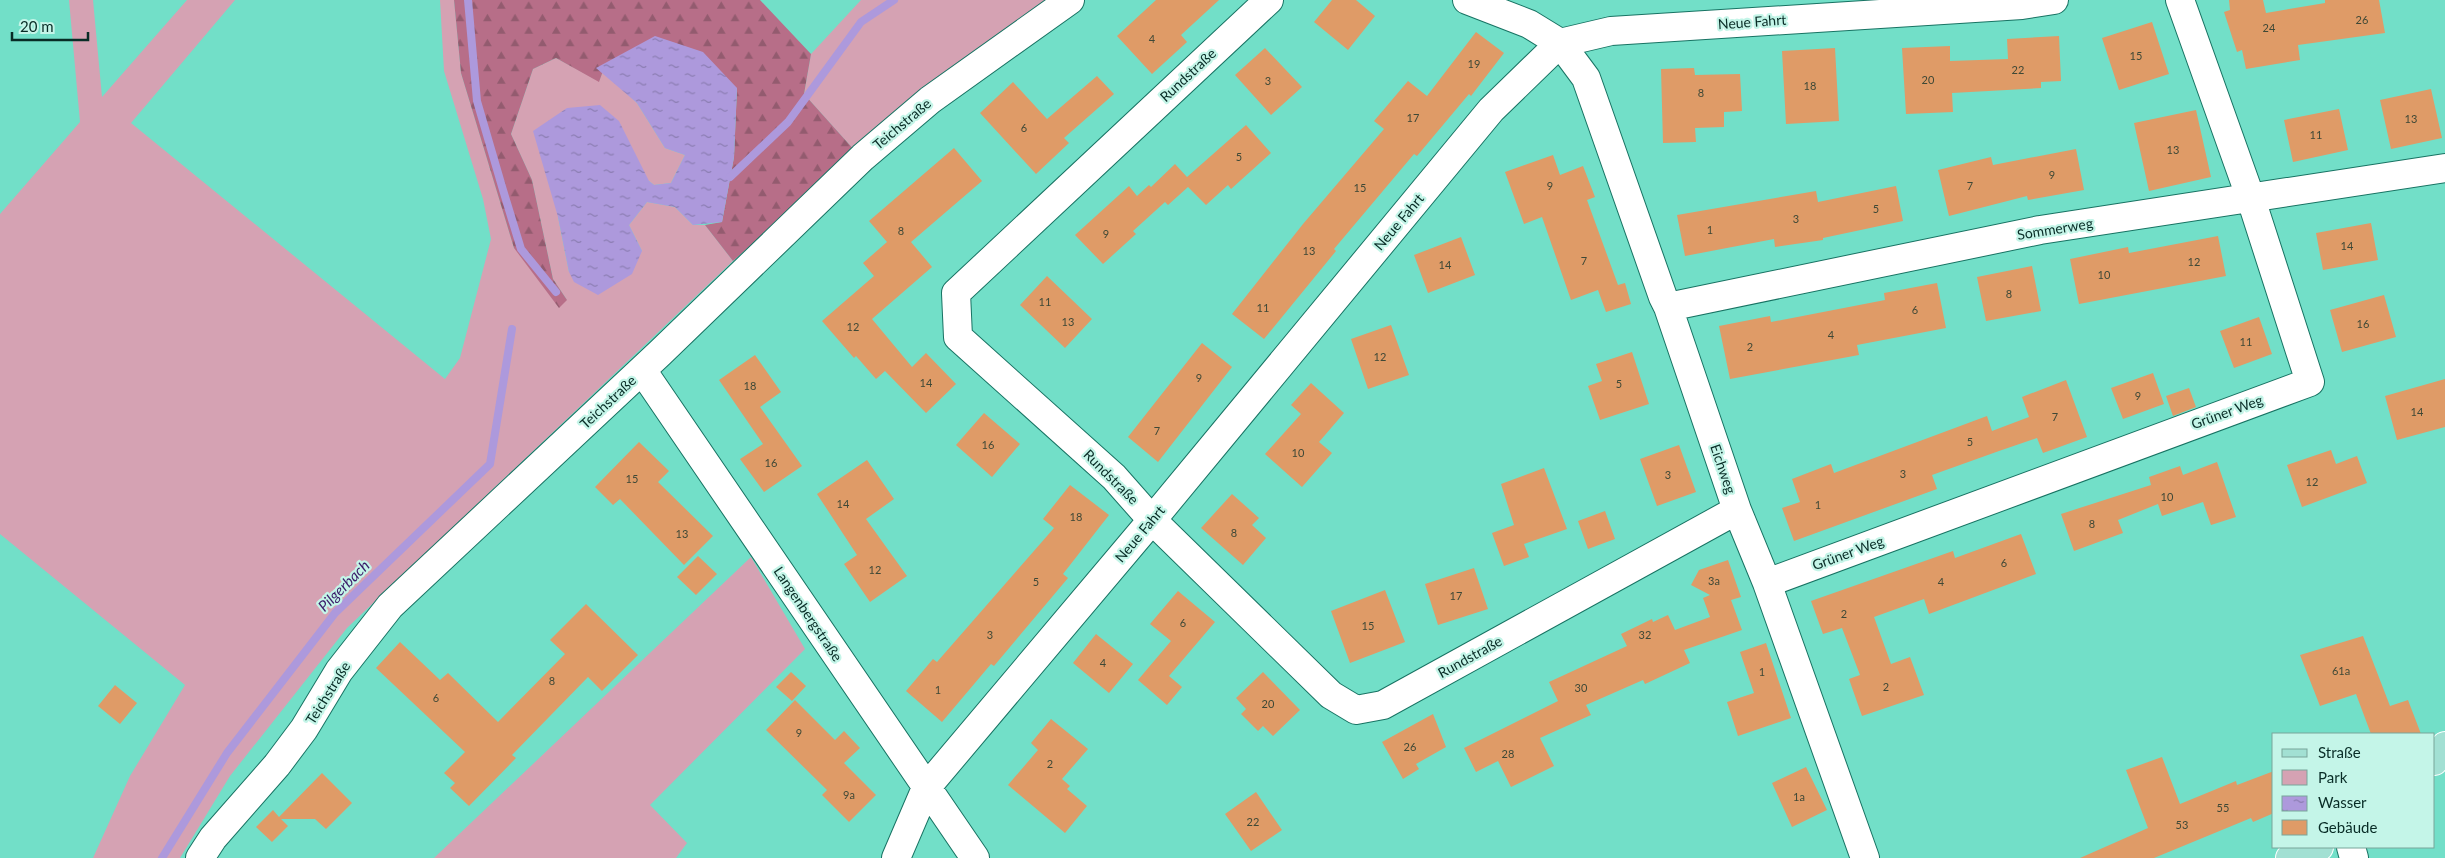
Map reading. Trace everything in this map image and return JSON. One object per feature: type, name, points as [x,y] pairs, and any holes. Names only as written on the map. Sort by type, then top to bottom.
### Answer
[{"type":"main road","points":[[2435,760],[2445,746]]},
{"type":"main road","points":[[2290,858],[2316,848]]},
{"type":"street","name":"Teichstraße","points":[[200,858],[214,838],[277,765],[304,729],[339,671],[390,606],[642,370],[863,157],[930,100],[1070,0]]},
{"type":"street","name":"Rundstraße","points":[[1268,0],[956,293],[958,337],[1114,477],[1152,520],[1331,695],[1356,710],[1383,705],[1737,510]]},
{"type":"street","points":[[1467,0],[1529,24],[1560,43]]},
{"type":"street","name":"Neue Fahrt","points":[[896,858],[926,788],[1152,520],[1491,110],[1560,43],[1611,31],[2022,5],[2054,0]]},
{"type":"street","name":"Grüner Weg","points":[[1767,583],[2310,382],[2251,199],[2180,0]]},
{"type":"street","name":"Eichweg","points":[[1560,43],[1586,78],[1663,297],[1668,306],[1737,510],[1767,583],[1866,858]]},
{"type":"street","name":"Sommerweg","points":[[1668,306],[2040,230],[2445,168]]},
{"type":"street","name":"Langenbergstraße","points":[[642,370],[975,858]]},
{"type":"green space","points":[[69,0],[93,0],[102,97],[187,0],[235,0],[131,123],[445,379],[460,358],[491,239],[483,199],[444,71],[440,0],[454,0],[461,73],[514,248],[567,300],[553,279],[532,180],[511,134],[533,69],[556,58],[599,81],[603,71],[637,103],[665,148],[685,155],[671,183],[654,185],[649,181],[558,217],[569,272],[642,251],[629,225],[647,202],[675,207],[693,225],[705,225],[733,261],[347,628],[230,776],[180,858],[93,858],[130,776],[185,685],[0,534],[0,214],[80,122]]},
{"type":"green space","points":[[454,0],[760,0],[811,54],[804,94],[856,152],[733,261],[705,225],[722,222],[734,157],[737,88],[597,68],[603,71],[599,82],[556,58],[533,69],[511,134],[532,180],[553,279],[567,300],[559,308],[514,248],[461,73]]},
{"type":"green space","points":[[861,0],[1052,0],[856,152],[804,94],[811,54]]},
{"type":"green space","points":[[751,557],[805,649],[650,805],[687,843],[676,858],[434,858]]},
{"type":"water","points":[[655,36],[703,52],[737,88],[734,157],[722,222],[693,225],[675,207],[647,202],[629,225],[642,251],[632,274],[598,295],[574,282],[569,272],[558,217],[533,131],[567,108],[600,105],[619,121],[649,181],[654,185],[671,183],[685,155],[665,148],[637,103],[596,68]]},
{"type":"building","points":[[1156,0],[1219,0],[1181,35],[1187,42],[1152,74],[1117,36]]},
{"type":"building","points":[[1332,0],[1356,0],[1375,16],[1348,50],[1314,22]]},
{"type":"building","points":[[2229,0],[2263,0],[2266,13],[2325,3],[2325,0],[2379,0],[2385,33],[2298,45],[2300,60],[2246,69],[2242,50],[2237,52],[2224,12],[2230,10]]},
{"type":"building","points":[[2152,22],[2169,74],[2119,90],[2102,38]]},
{"type":"building","points":[[1476,32],[1504,53],[1471,96],[1469,94],[1417,156],[1414,154],[1334,249],[1336,251],[1264,339],[1232,314],[1303,224],[1384,129],[1374,121],[1408,81],[1427,96]]},
{"type":"building","points":[[2059,36],[2061,81],[2041,82],[2041,88],[1952,93],[1953,112],[1906,114],[1902,48],[1950,46],[1950,61],[2008,59],[2007,39]]},
{"type":"building","points":[[1265,48],[1302,87],[1271,115],[1235,75]]},
{"type":"building","points":[[1835,48],[1839,121],[1786,124],[1782,51]]},
{"type":"building","points":[[1694,68],[1695,75],[1740,74],[1742,111],[1724,112],[1724,127],[1695,128],[1696,142],[1663,143],[1661,69]]},
{"type":"building","points":[[1097,76],[1114,94],[1064,138],[1069,143],[1036,174],[980,113],[1013,82],[1047,119]]},
{"type":"building","points":[[2431,89],[2442,138],[2391,149],[2380,100]]},
{"type":"building","points":[[2339,109],[2348,150],[2293,162],[2284,120]]},
{"type":"building","points":[[2196,110],[2211,177],[2149,191],[2134,123]]},
{"type":"building","points":[[1246,125],[1271,153],[1231,189],[1228,185],[1206,205],[1188,187],[1168,205],[1165,202],[1133,231],[1136,234],[1103,264],[1075,235],[1129,186],[1137,196],[1149,185],[1151,187],[1175,164],[1187,177]]},
{"type":"building","points":[[954,148],[982,181],[911,242],[932,267],[872,319],[912,367],[926,353],[956,384],[926,413],[885,371],[876,379],[856,356],[854,358],[822,321],[874,276],[863,263],[887,242],[869,221]]},
{"type":"building","points":[[2076,149],[2084,190],[2028,200],[2027,196],[1949,216],[1938,170],[1991,157],[1993,165]]},
{"type":"building","points":[[1553,155],[1560,175],[1583,166],[1595,197],[1587,200],[1618,285],[1625,283],[1631,304],[1606,312],[1598,290],[1571,300],[1542,217],[1524,224],[1505,172]]},
{"type":"building","points":[[1896,186],[1903,221],[1823,238],[1823,240],[1775,247],[1774,239],[1685,256],[1677,215],[1816,191],[1818,202]]},
{"type":"building","points":[[2371,223],[2378,260],[2323,270],[2316,233]]},
{"type":"building","points":[[2218,236],[2226,276],[2079,304],[2070,259],[2128,247],[2129,253]]},
{"type":"building","points":[[1461,237],[1475,275],[1428,293],[1414,255]]},
{"type":"building","points":[[2032,266],[2041,311],[1986,321],[1977,277]]},
{"type":"building","points":[[1047,276],[1092,319],[1065,348],[1020,305]]},
{"type":"building","points":[[1937,283],[1946,328],[1857,345],[1859,355],[1730,379],[1719,326],[1770,316],[1771,322],[1885,300],[1884,293]]},
{"type":"building","points":[[2384,295],[2396,337],[2342,352],[2330,310]]},
{"type":"building","points":[[2259,317],[2272,354],[2234,368],[2220,331]]},
{"type":"building","points":[[1391,325],[1409,375],[1368,389],[1351,339]]},
{"type":"building","points":[[1202,343],[1232,367],[1158,462],[1128,437]]},
{"type":"building","points":[[1632,352],[1649,404],[1600,420],[1588,386],[1602,381],[1596,364]]},
{"type":"building","points":[[755,355],[781,392],[760,407],[802,466],[764,492],[740,459],[763,444],[719,380]]},
{"type":"building","points":[[2153,373],[2164,404],[2123,419],[2111,388]]},
{"type":"building","points":[[2445,379],[2445,427],[2397,440],[2385,396]]},
{"type":"building","points":[[2066,380],[2087,437],[2043,453],[2037,438],[1999,451],[1932,475],[1937,489],[1794,541],[1782,508],[1800,502],[1792,479],[1831,464],[1834,473],[1987,416],[1992,431],[2029,417],[2022,397]]},
{"type":"building","points":[[1311,383],[1344,413],[1319,442],[1332,453],[1302,487],[1265,454],[1301,414],[1291,405]]},
{"type":"building","points":[[2189,388],[2196,407],[2173,416],[2166,396]]},
{"type":"building","points":[[984,413],[1020,444],[992,477],[956,445]]},
{"type":"building","points":[[639,442],[669,471],[658,482],[713,536],[684,565],[620,499],[613,505],[595,487]]},
{"type":"building","points":[[1679,445],[1696,492],[1657,506],[1640,459]]},
{"type":"building","points":[[2331,450],[2336,464],[2357,456],[2367,483],[2302,507],[2287,465]]},
{"type":"building","points":[[867,460],[894,499],[866,519],[907,576],[870,602],[844,564],[857,555],[817,494]]},
{"type":"building","points":[[2217,462],[2236,517],[2211,525],[2203,502],[2162,516],[2158,504],[2118,520],[2123,533],[2074,551],[2061,514],[2151,485],[2149,477],[2180,466],[2183,475]]},
{"type":"building","points":[[1544,468],[1567,529],[1524,544],[1529,557],[1504,566],[1492,533],[1514,525],[1501,484]]},
{"type":"building","points":[[1070,485],[1109,515],[1063,574],[1068,578],[994,666],[991,664],[942,722],[906,691],[933,659],[937,662],[1054,528],[1043,519]]},
{"type":"building","points":[[1232,494],[1259,518],[1252,525],[1266,538],[1243,565],[1201,528]]},
{"type":"building","points":[[1605,511],[1615,539],[1588,549],[1578,521]]},
{"type":"building","points":[[2021,534],[2036,574],[1929,614],[1924,599],[1874,617],[1891,664],[1910,657],[1924,695],[1862,716],[1849,679],[1860,675],[1842,628],[1823,634],[1811,601],[1953,551],[1955,558]]},
{"type":"building","points":[[698,556],[717,574],[696,595],[677,577]]},
{"type":"building","points":[[1728,560],[1741,597],[1731,600],[1742,630],[1684,650],[1690,663],[1645,684],[1643,680],[1586,705],[1591,715],[1540,738],[1554,766],[1511,787],[1498,761],[1476,772],[1464,748],[1558,701],[1549,682],[1627,646],[1621,634],[1652,619],[1653,622],[1668,615],[1675,630],[1710,617],[1703,598],[1710,595],[1691,585],[1699,570]]},
{"type":"building","points":[[1474,568],[1488,609],[1438,625],[1425,584]]},
{"type":"building","points":[[1385,590],[1405,642],[1350,663],[1331,611]]},
{"type":"building","points":[[1178,591],[1215,622],[1169,676],[1182,687],[1167,705],[1138,680],[1171,641],[1150,624]]},
{"type":"building","points":[[586,604],[638,655],[602,691],[588,677],[512,755],[516,758],[469,806],[450,788],[455,783],[444,773],[465,752],[376,668],[400,642],[440,680],[448,673],[498,722],[565,654],[550,640]]},
{"type":"building","points":[[1096,634],[1133,664],[1109,693],[1073,663]]},
{"type":"building","points":[[2363,636],[2390,706],[2408,700],[2421,733],[2371,733],[2356,694],[2320,706],[2300,655]]},
{"type":"building","points":[[1766,643],[1791,718],[1738,736],[1727,702],[1754,693],[1740,652]]},
{"type":"building","points":[[791,672],[806,686],[792,701],[776,687]]},
{"type":"building","points":[[1263,672],[1300,710],[1273,736],[1263,726],[1258,731],[1241,714],[1246,709],[1236,698]]},
{"type":"building","points":[[115,685],[137,703],[120,724],[98,706]]},
{"type":"building","points":[[795,700],[835,740],[844,731],[860,748],[844,763],[876,795],[849,822],[822,795],[827,790],[766,730]]},
{"type":"building","points":[[1433,714],[1446,747],[1416,764],[1419,769],[1403,779],[1382,742]]},
{"type":"building","points":[[1051,719],[1088,749],[1062,779],[1070,786],[1067,789],[1087,806],[1065,833],[1008,785],[1038,750],[1031,743]]},
{"type":"building","points":[[2162,757],[2180,804],[2236,781],[2237,785],[2272,772],[2272,814],[2253,822],[2251,818],[2154,858],[2080,858],[2148,828],[2126,770]]},
{"type":"building","points":[[1806,767],[1827,810],[1792,827],[1772,783]]},
{"type":"building","points":[[322,773],[352,803],[326,829],[315,819],[281,819],[288,826],[272,842],[256,827],[273,810],[279,817]]},
{"type":"building","points":[[1256,792],[1282,830],[1251,851],[1225,814]]},
{"type":"waterway","points":[[468,0],[477,101],[503,190],[521,249],[556,292]]},
{"type":"waterway","points":[[730,177],[788,122],[861,22],[894,0]]},
{"type":"waterway","name":"Pilgerbach","points":[[162,858],[227,753],[335,613],[490,464],[512,329]]}]
